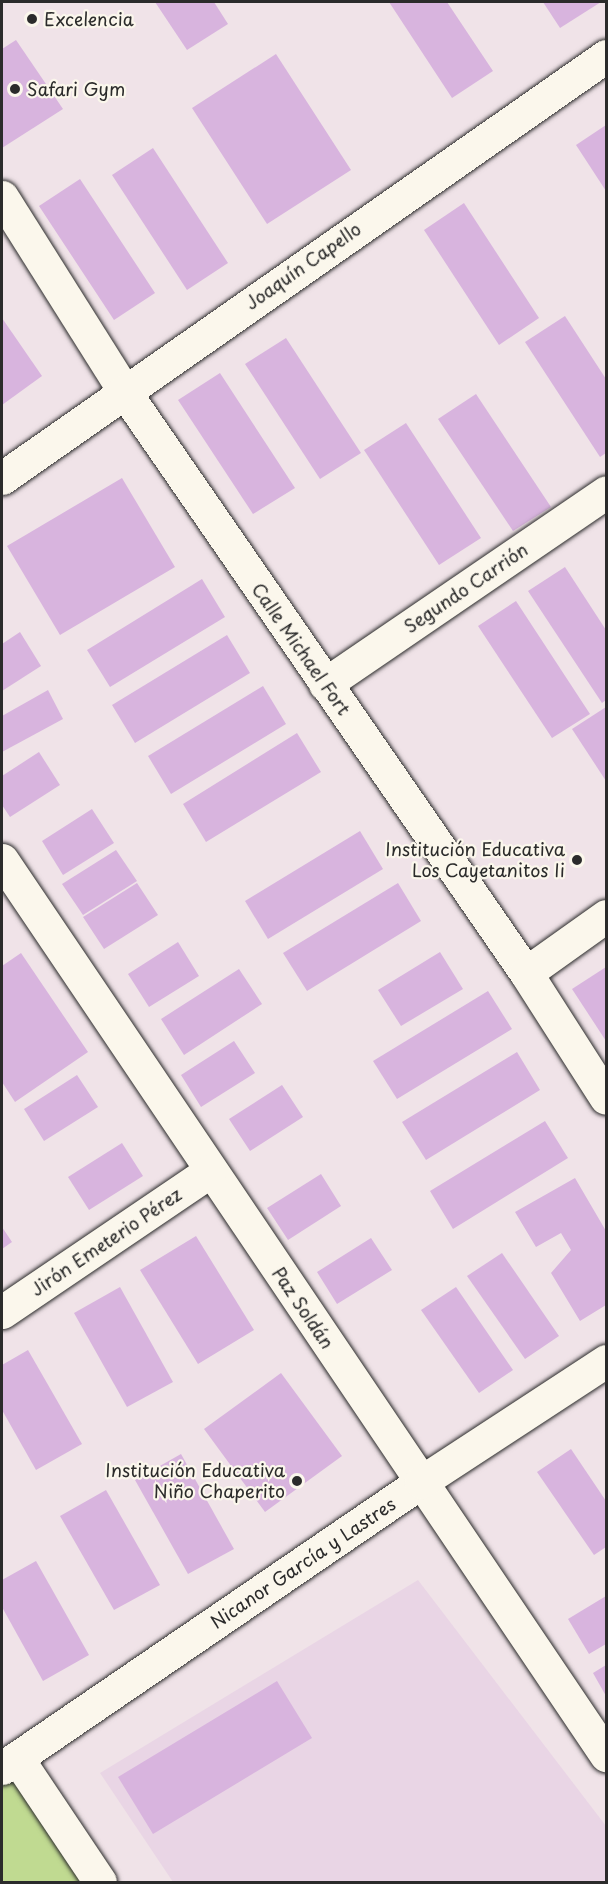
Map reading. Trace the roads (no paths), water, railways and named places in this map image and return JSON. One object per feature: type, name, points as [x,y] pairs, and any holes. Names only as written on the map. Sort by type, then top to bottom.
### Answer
[{"type":"street","name":"Joaquín Capello","points":[[2,478],[606,56]]},
{"type":"street","name":"Calle Michael Fort","points":[[2,197],[124,391],[526,973],[606,1098]]},
{"type":"street","name":"Segundo Carrión","points":[[325,684],[606,492]]},
{"type":"street","name":"Paz Soldán","points":[[2,860],[12,899],[210,1171],[606,1755]]},
{"type":"street","points":[[526,973],[606,916]]},
{"type":"street","name":"Jirón Emeterio Pérez","points":[[2,1312],[210,1171]]},
{"type":"street","name":"Nicanor García y Lastres","points":[[9,1763],[421,1482],[606,1361]]},
{"type":"street","points":[[9,1763],[100,1882]]},
{"type":"place","name":"Excelencia","points":[[32,19]]},
{"type":"place","name":"Safari Gym","points":[[15,89]]},
{"type":"place","name":"Institución Educativa Los Cayetanitos Ii","points":[[577,860]]},
{"type":"place","name":"Institución Educativa Niño Chaperito","points":[[297,1481]]}]
